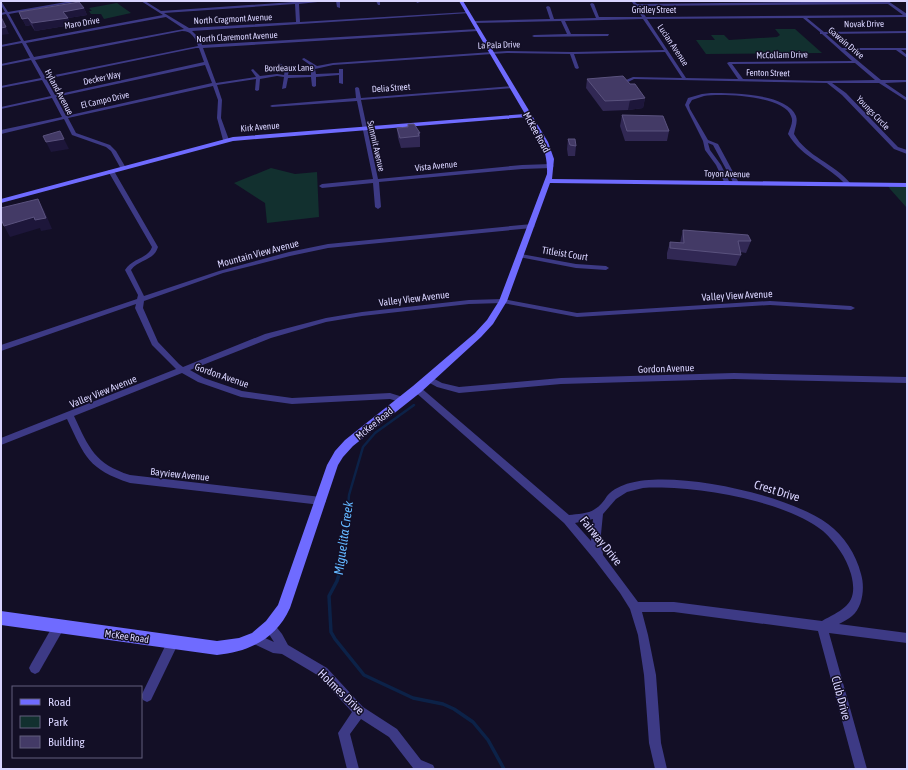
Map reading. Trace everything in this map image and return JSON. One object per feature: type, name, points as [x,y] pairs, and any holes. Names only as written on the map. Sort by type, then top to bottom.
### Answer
[{"type":"street","points":[[1,14],[78,1]]},
{"type":"street","points":[[143,1],[198,38],[213,84],[220,100],[219,118],[226,140]]},
{"type":"street","points":[[160,12],[193,7],[325,1]]},
{"type":"street","points":[[338,1],[339,7]]},
{"type":"street","name":"McKee Road","points":[[1,618],[217,648],[233,648],[256,639],[270,628],[283,608],[333,465],[339,454],[349,443],[429,379],[478,335],[490,322],[503,301],[532,226],[547,181],[551,166],[550,153],[461,1]]},
{"type":"street","name":"Hyland Avenue","points":[[1,2],[74,134],[80,138],[101,143],[111,148],[123,168]]},
{"type":"street","points":[[297,2],[298,23]]},
{"type":"street","points":[[765,2],[781,17]]},
{"type":"street","points":[[635,3],[887,2],[907,16]]},
{"type":"street","name":"Lucian Avenue","points":[[635,3],[685,79]]},
{"type":"street","points":[[592,4],[598,19]]},
{"type":"street","points":[[256,11],[257,5]]},
{"type":"street","points":[[548,6],[552,19]]},
{"type":"street","points":[[214,14],[215,7]]},
{"type":"street","name":"North Cragmont Avenue","points":[[1,65],[188,30],[468,13]]},
{"type":"street","name":"Maro Drive","points":[[1,46],[166,16]]},
{"type":"street","name":"Gridley Street","points":[[474,22],[552,19],[907,16]]},
{"type":"street","name":"Gawain Drive","points":[[804,17],[856,62],[907,100]]},
{"type":"street","points":[[563,20],[569,35]]},
{"type":"street","name":"North Claremont Avenue","points":[[1,87],[202,47],[478,30]]},
{"type":"street","name":"Novak Drive","points":[[821,32],[907,32]]},
{"type":"street","points":[[534,36],[608,35]]},
{"type":"street","points":[[841,49],[907,49]]},
{"type":"street","points":[[897,49],[907,57]]},
{"type":"street","name":"La Pala Drive","points":[[314,66],[492,53],[620,53],[667,51]]},
{"type":"street","points":[[572,53],[577,68]]},
{"type":"street","points":[[620,53],[623,58]]},
{"type":"street","points":[[304,59],[314,66],[314,86]]},
{"type":"street","name":"McCollam Drive","points":[[742,81],[729,63],[856,62]]},
{"type":"street","name":"Decker Way","points":[[1,108],[207,63]]},
{"type":"street","points":[[279,64],[287,70],[284,88]]},
{"type":"street","points":[[341,67],[341,83]]},
{"type":"street","points":[[253,70],[258,75],[257,90]]},
{"type":"street","name":"Bordeaux Lane","points":[[213,84],[258,77],[285,75],[292,77],[341,74]]},
{"type":"street","name":"Fenton Street","points":[[628,81],[633,78],[828,82],[879,80],[907,81]]},
{"type":"street","name":"Youngs Circle","points":[[828,82],[844,94],[896,148],[907,152]]},
{"type":"street","name":"El Campo Drive","points":[[1,132],[213,84]]},
{"type":"street","name":"Delia Street","points":[[272,106],[512,86]]},
{"type":"street","name":"Summit Avenue","points":[[357,88],[376,181],[378,207]]},
{"type":"street","points":[[727,183],[716,161],[710,156],[705,146],[706,141],[687,106],[690,99],[702,95],[737,94],[782,104],[792,112],[795,122],[790,134],[798,145],[806,153],[831,167],[845,184]]},
{"type":"street","name":"Kirk Avenue","points":[[1,201],[226,140],[529,116]]},
{"type":"street","points":[[706,141],[715,144],[736,183]]},
{"type":"street","name":"Vista Avenue","points":[[322,186],[522,167],[551,166]]},
{"type":"street","name":"Gordon Avenue","points":[[111,171],[155,247],[155,250],[151,255],[132,264],[128,270],[141,295],[139,308],[154,343],[168,359],[187,373],[201,380],[241,394],[292,400],[390,396],[403,400]]},
{"type":"street","name":"Toyon Avenue","points":[[547,181],[907,185]]},
{"type":"street","name":"Mountain View Avenue","points":[[1,348],[221,272],[290,254],[343,245],[532,226]]},
{"type":"street","name":"Titleist Court","points":[[521,256],[576,266],[606,268]]},
{"type":"street","name":"Valley View Avenue","points":[[1,442],[268,336],[326,320],[362,314],[468,302],[503,301],[577,314],[770,303],[851,308]]},
{"type":"street","name":"Gordon Avenue","points":[[429,379],[440,385],[459,390],[561,381],[734,376],[907,380]]},
{"type":"street","name":"Fairway Drive","points":[[417,389],[567,520],[598,556],[635,607],[643,635],[650,675],[655,743],[661,769]]},
{"type":"street","name":"Bayview Avenue","points":[[69,415],[89,456],[102,468],[115,475],[130,479],[321,500]]},
{"type":"street","name":"Crest Drive","points":[[599,512],[614,494],[625,488],[639,485],[661,484],[684,485],[728,492],[768,501],[796,510],[813,518],[837,538],[847,551],[854,566],[858,581],[857,596],[850,612],[822,627]]},
{"type":"street","points":[[567,520],[599,512],[596,532],[598,556]]},
{"type":"street","points":[[635,607],[674,607],[822,627],[875,632],[907,638]]},
{"type":"street","points":[[35,668],[59,626]]},
{"type":"street","name":"Club Drive","points":[[822,627],[861,769]]},
{"type":"street","name":"Holmes Drive","points":[[270,628],[284,649]]},
{"type":"street","name":"Holmes Drive","points":[[256,639],[273,647],[284,649],[323,672],[359,711],[393,733],[417,764],[429,769]]},
{"type":"street","points":[[147,696],[172,642]]},
{"type":"street","points":[[353,769],[344,733],[359,711]]},
{"type":"green space","points":[[117,3],[131,13],[104,19],[101,14],[91,14],[89,11],[92,11],[89,8]]},
{"type":"green space","points":[[775,29],[795,29],[822,53],[706,54],[696,40],[715,40],[711,35],[724,35],[729,40],[777,37],[780,35]]},
{"type":"green space","points":[[271,168],[295,174],[317,172],[319,217],[267,223],[265,203],[234,183]]},
{"type":"green space","points":[[888,186],[907,187],[907,208],[890,189]]},
{"type":"building","points":[[79,2],[84,8],[63,12],[68,18],[32,23],[28,18],[22,19],[19,12]]},
{"type":"building","points":[[1,17],[6,27],[1,28]]},
{"type":"building","points":[[623,76],[630,84],[635,84],[645,98],[605,101],[587,79]]},
{"type":"building","points":[[622,115],[663,116],[669,131],[627,131]]},
{"type":"building","points":[[408,124],[414,124],[420,133],[418,133],[419,136],[400,138],[397,128],[408,127]]},
{"type":"building","points":[[60,131],[64,139],[46,142],[43,136]]},
{"type":"building","points":[[568,139],[575,139],[576,146],[570,145]]},
{"type":"building","points":[[38,199],[46,218],[35,220],[34,217],[4,226],[1,219],[1,208]]},
{"type":"building","points":[[683,230],[748,235],[751,241],[738,241],[741,255],[670,248],[670,242],[684,243]]},
{"type":"waterway","name":"Miguelita Creek","points":[[346,530],[349,495],[363,447],[375,433],[414,405]]},
{"type":"waterway","name":"Miguelita Creek","points":[[346,529],[343,561],[337,581],[329,596],[331,632],[335,639],[364,675],[413,698],[443,704],[454,709],[473,722],[488,740],[504,769]]}]
